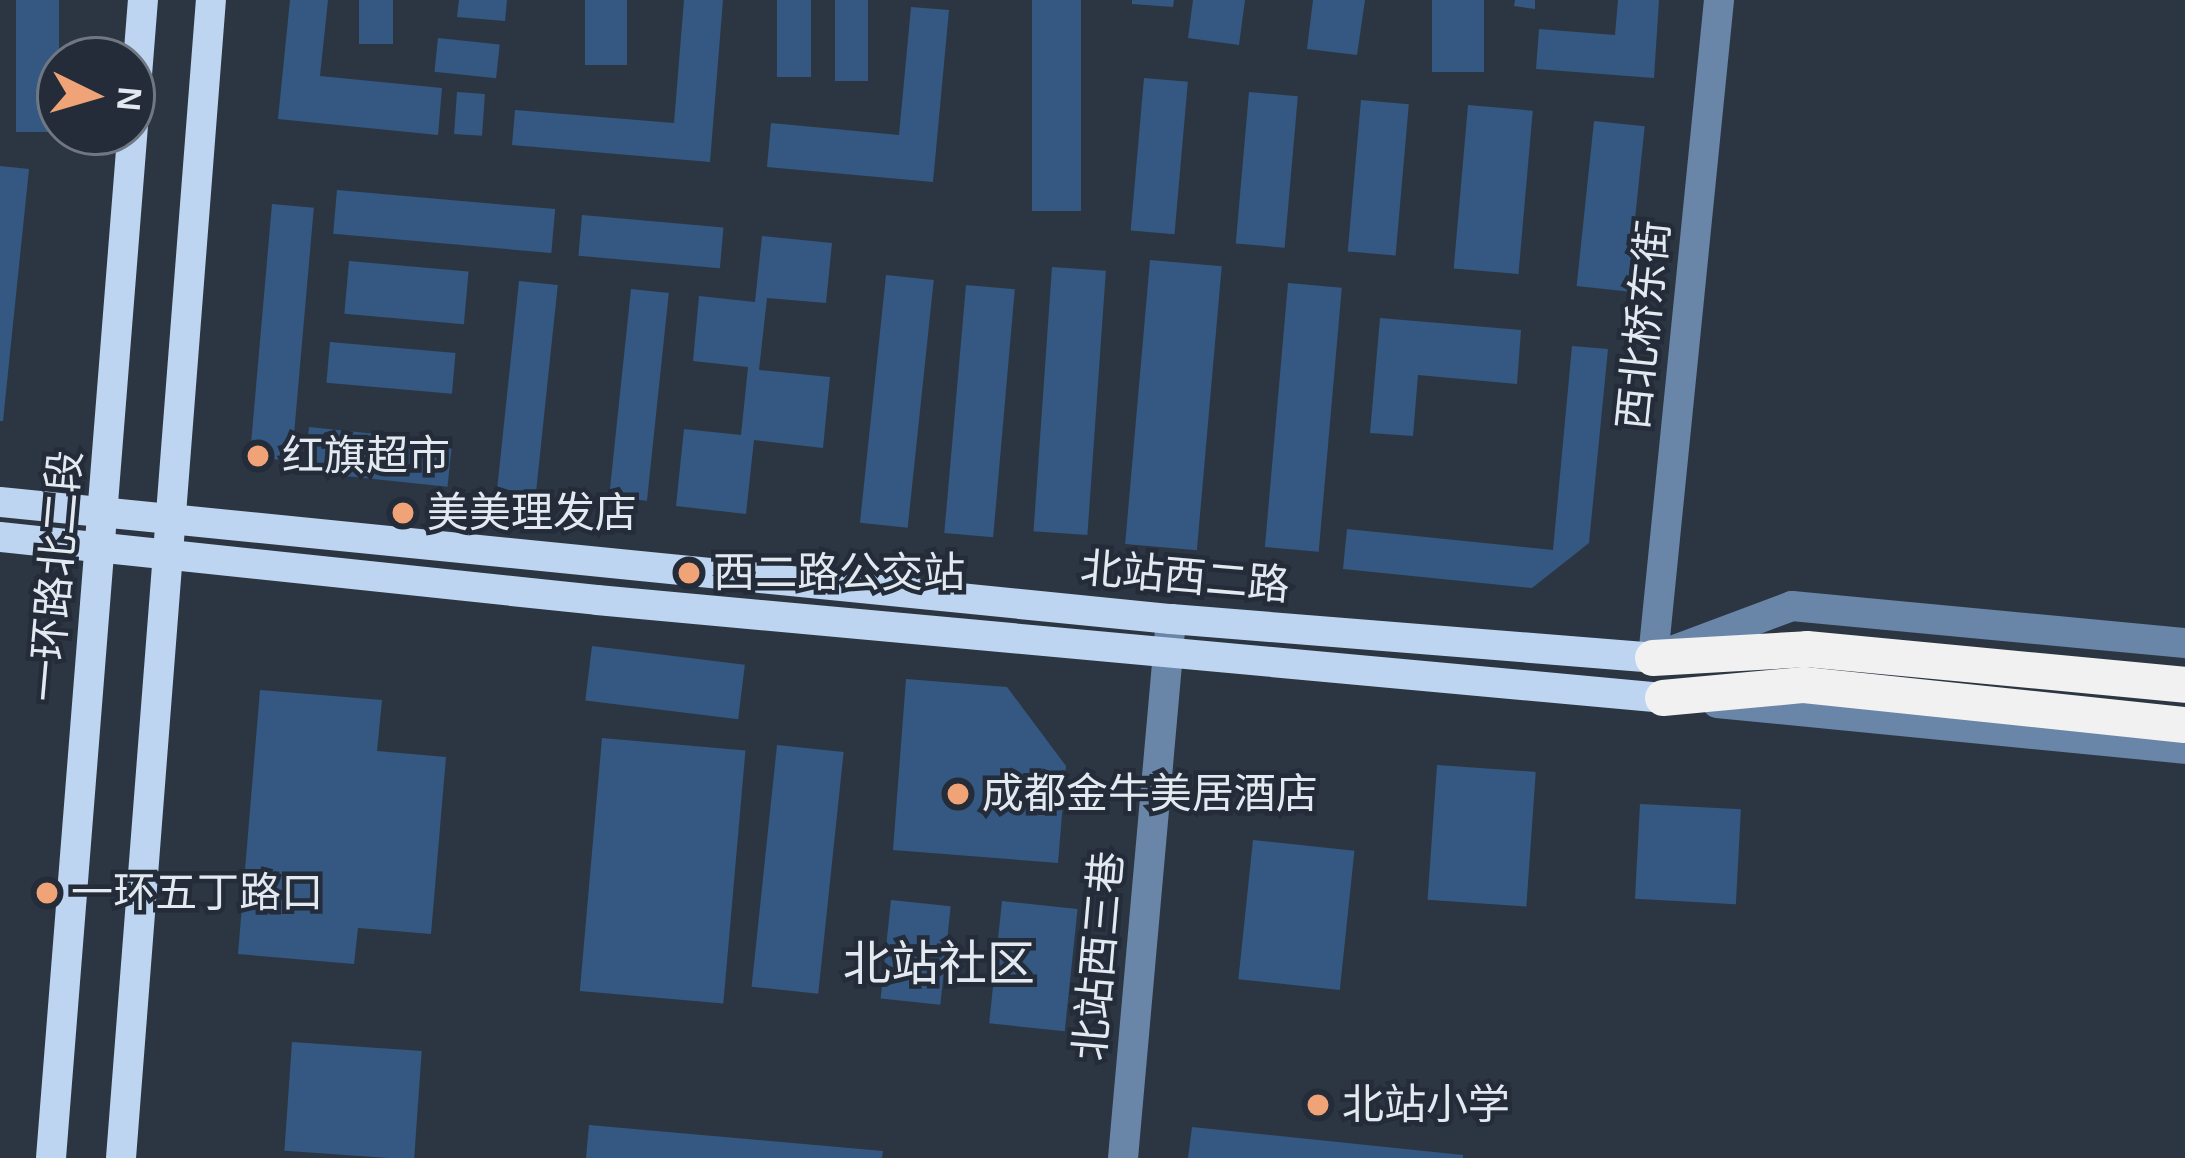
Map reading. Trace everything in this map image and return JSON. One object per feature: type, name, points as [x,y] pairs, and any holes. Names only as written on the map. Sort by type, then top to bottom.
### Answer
[{"type":"highway","points":[[1653,658],[1807,649],[2185,685]]},
{"type":"highway","points":[[1664,698],[1804,685],[2185,725]]},
{"type":"main road","name":"一环路北二段","points":[[51,1158],[143,0]]},
{"type":"main road","points":[[121,1158],[211,0]]},
{"type":"main road","name":"北站西二路","points":[[0,502],[1172,619],[1653,658]]},
{"type":"main road","name":"北站西二路","points":[[0,537],[1168,655],[1664,698]]},
{"type":"street","name":"西北桥东街","points":[[1653,658],[1719,0]]},
{"type":"street","name":"北站西二路","points":[[1653,658],[1792,606],[2185,643]]},
{"type":"street","name":"北站西三巷","points":[[1123,1158],[1172,619]]},
{"type":"street","name":"北站西二路","points":[[1664,698],[2185,749]]},
{"type":"building","points":[[16,0],[59,0],[59,36],[36,36],[36,132],[16,132]]},
{"type":"building","points":[[290,0],[328,0],[320,76],[442,88],[438,135],[278,119]]},
{"type":"building","points":[[359,0],[393,0],[393,44],[359,44]]},
{"type":"building","points":[[459,0],[507,0],[505,21],[457,17]]},
{"type":"building","points":[[585,0],[627,0],[627,65],[585,65]]},
{"type":"building","points":[[684,0],[723,0],[710,162],[512,145],[515,110],[674,123]]},
{"type":"building","points":[[777,0],[811,0],[811,77],[777,77]]},
{"type":"building","points":[[835,0],[868,0],[868,81],[835,81]]},
{"type":"building","points":[[1032,0],[1081,0],[1081,211],[1032,211]]},
{"type":"building","points":[[1132,0],[1174,0],[1173,7],[1132,4]]},
{"type":"building","points":[[1193,0],[1245,0],[1239,45],[1188,38]]},
{"type":"building","points":[[1313,0],[1365,0],[1357,55],[1307,49]]},
{"type":"building","points":[[1432,0],[1484,0],[1484,72],[1432,72]]},
{"type":"building","points":[[1515,0],[1535,0],[1535,9],[1514,6]]},
{"type":"building","points":[[1618,0],[1659,0],[1654,78],[1536,69],[1539,29],[1615,35]]},
{"type":"building","points":[[911,7],[949,10],[933,182],[767,167],[771,123],[899,135]]},
{"type":"building","points":[[438,38],[500,44],[496,78],[434,72]]},
{"type":"building","points":[[1144,78],[1188,82],[1174,234],[1131,230]]},
{"type":"building","points":[[457,92],[485,94],[482,136],[454,134]]},
{"type":"building","points":[[1249,92],[1298,96],[1285,248],[1236,243]]},
{"type":"building","points":[[1361,100],[1409,104],[1396,256],[1348,251]]},
{"type":"building","points":[[1468,105],[1533,111],[1518,274],[1454,268]]},
{"type":"building","points":[[1594,121],[1645,126],[1627,291],[1577,286]]},
{"type":"building","points":[[0,166],[29,169],[3,421],[0,421]]},
{"type":"building","points":[[337,190],[555,209],[551,253],[333,234]]},
{"type":"building","points":[[272,204],[314,208],[292,461],[250,457]]},
{"type":"building","points":[[582,215],[723,227],[720,268],[578,256]]},
{"type":"building","points":[[762,236],[832,243],[826,303],[767,298],[759,370],[830,377],[823,448],[754,440],[746,514],[676,506],[684,429],[741,435],[748,367],[693,361],[699,296],[755,302]]},
{"type":"building","points":[[1150,260],[1222,266],[1197,550],[1125,544]]},
{"type":"building","points":[[349,261],[469,271],[464,324],[344,314]]},
{"type":"building","points":[[1052,267],[1106,271],[1087,535],[1034,531]]},
{"type":"building","points":[[886,275],[934,280],[908,528],[860,523]]},
{"type":"building","points":[[519,281],[558,285],[536,493],[497,489]]},
{"type":"building","points":[[1288,283],[1342,288],[1319,552],[1265,547]]},
{"type":"building","points":[[966,285],[1015,289],[993,537],[944,533]]},
{"type":"building","points":[[631,289],[669,293],[647,501],[609,497]]},
{"type":"building","points":[[1380,318],[1521,330],[1517,384],[1418,375],[1413,436],[1370,433]]},
{"type":"building","points":[[330,342],[456,353],[452,394],[326,383]]},
{"type":"building","points":[[1572,346],[1608,349],[1589,543],[1532,588],[1343,569],[1347,529],[1553,550]]},
{"type":"building","points":[[309,427],[452,442],[448,487],[304,472]]},
{"type":"building","points":[[592,646],[745,665],[738,719],[585,701]]},
{"type":"building","points":[[906,679],[1007,687],[1066,766],[1058,863],[893,850]]},
{"type":"building","points":[[260,690],[382,700],[377,751],[446,757],[431,934],[358,928],[354,964],[238,954]]},
{"type":"building","points":[[602,738],[745,751],[723,1004],[580,991]]},
{"type":"building","points":[[777,745],[844,752],[818,994],[752,987]]},
{"type":"building","points":[[1437,765],[1536,772],[1526,907],[1428,900]]},
{"type":"building","points":[[1640,804],[1741,809],[1736,904],[1635,899]]},
{"type":"building","points":[[1253,840],[1354,851],[1340,990],[1238,979]]},
{"type":"building","points":[[891,900],[951,906],[940,1005],[881,998]]},
{"type":"building","points":[[1002,901],[1078,909],[1065,1031],[989,1023]]},
{"type":"building","points":[[292,1042],[422,1051],[414,1158],[284,1151]]},
{"type":"building","points":[[589,1125],[883,1151],[882,1158],[586,1158]]},
{"type":"building","points":[[1192,1127],[1463,1155],[1463,1158],[1188,1158]]},
{"type":"place","name":"红旗超市","points":[[258,456]]},
{"type":"place","name":"美美理发店","points":[[403,513]]},
{"type":"place","name":"西二路公交站","points":[[689,573]]},
{"type":"place","name":"成都金牛美居酒店","points":[[958,794]]},
{"type":"place","name":"一环五丁路口","points":[[47,893]]},
{"type":"place","name":"北站小学","points":[[1318,1105]]},
{"type":"district","name":"北站社区","points":[[939,964]]}]
